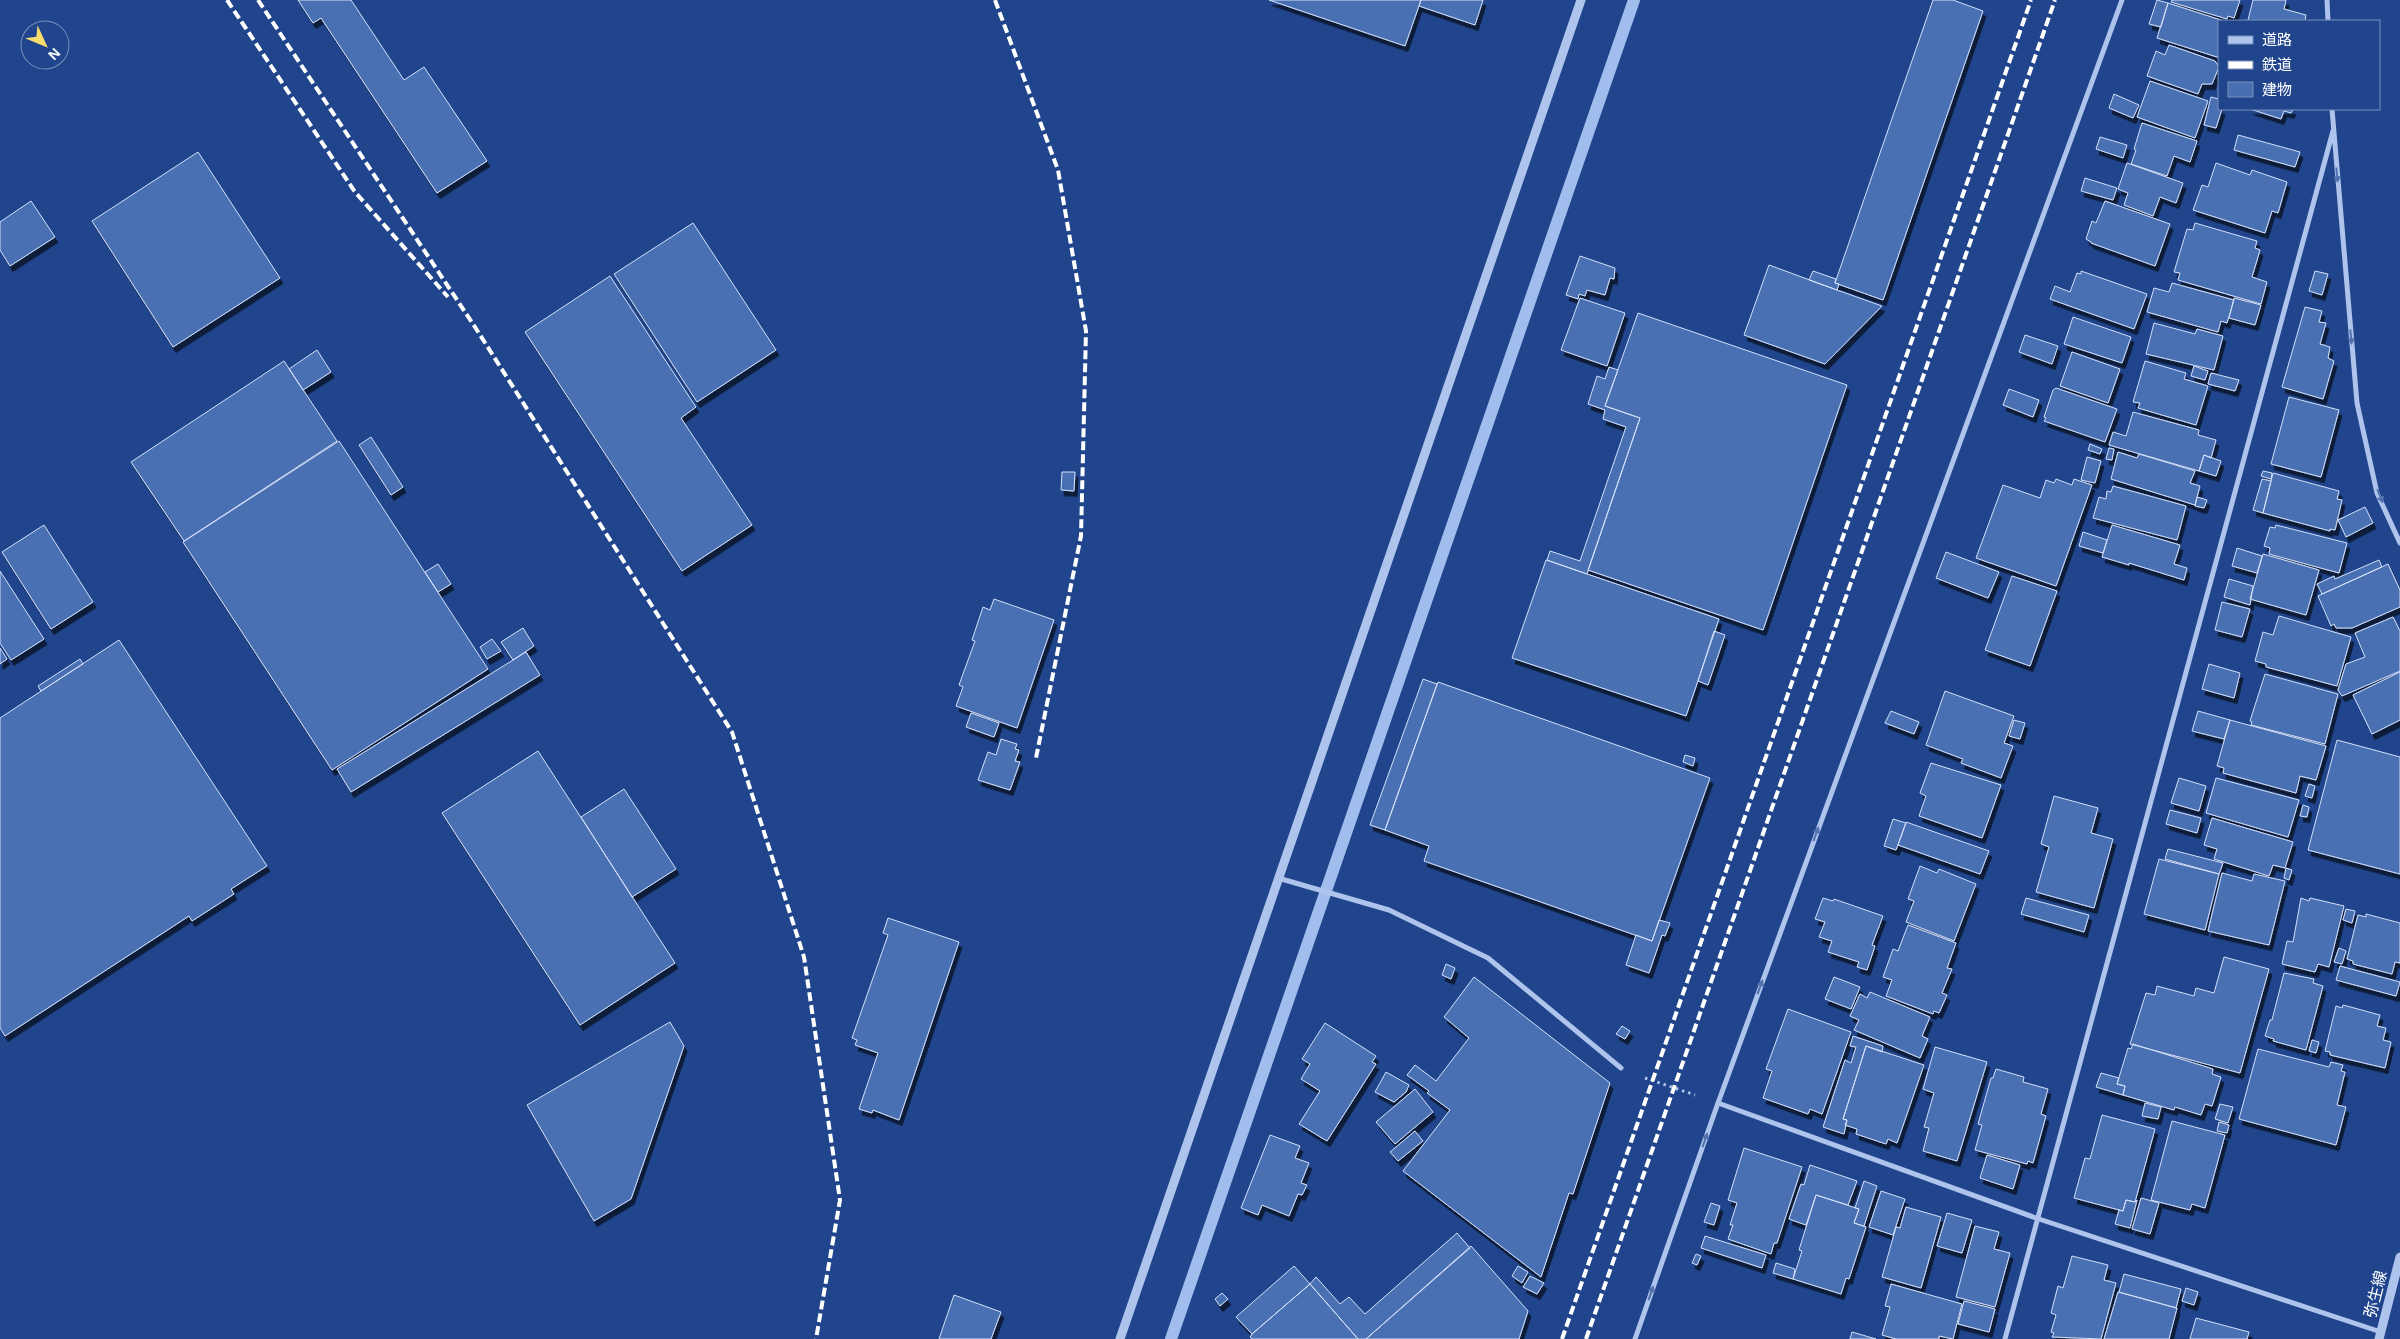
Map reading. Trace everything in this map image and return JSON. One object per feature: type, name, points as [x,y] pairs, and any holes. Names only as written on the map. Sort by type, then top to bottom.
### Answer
[{"type":"street","points":[[1120,1339],[1581,0]]},
{"type":"street","points":[[1635,1339],[1718,1103],[2122,0]]},
{"type":"street","points":[[2327,0],[2328,20]]},
{"type":"street","points":[[2332,110],[2357,403],[2378,492],[2400,543]]},
{"type":"street","points":[[2005,1339],[2036,1218],[2333,131]]},
{"type":"street","points":[[1278,878],[1389,910],[1488,958],[1621,1068]]},
{"type":"street","points":[[1718,1103],[2036,1218],[2380,1335]]},
{"type":"street","name":"弥生線","points":[[2380,1335],[2400,1257]]},
{"type":"path","points":[[1621,1068],[1718,1103]]},
{"type":"building","points":[[298,0],[351,0],[404,80],[424,67],[487,161],[437,193],[321,18],[313,23]]},
{"type":"building","points":[[1269,0],[1421,0],[1405,46]]},
{"type":"building","points":[[1421,0],[1483,0],[1475,25],[1419,6]]},
{"type":"building","points":[[1933,0],[1953,0],[1983,11],[1883,300],[1835,283]]},
{"type":"building","points":[[2157,0],[2168,3],[2161,27],[2149,24]]},
{"type":"building","points":[[2172,0],[2240,0],[2234,18],[2228,16],[2227,19],[2171,2]]},
{"type":"building","points":[[2253,0],[2286,0],[2284,9],[2306,15],[2305,20],[2248,20]]},
{"type":"building","points":[[2168,3],[2221,20],[2218,20],[2217,57],[2157,38]]},
{"type":"building","points":[[2169,45],[2215,61],[2218,69],[2212,84],[2202,84],[2198,94],[2147,76],[2156,51],[2165,55]]},
{"type":"building","points":[[2150,81],[2208,101],[2195,138],[2137,117]]},
{"type":"building","points":[[2114,94],[2139,105],[2133,118],[2109,108]]},
{"type":"building","points":[[2211,97],[2218,99],[2218,110],[2222,110],[2216,128],[2204,125]]},
{"type":"building","points":[[2253,110],[2292,110],[2291,113],[2284,111],[2281,119]]},
{"type":"building","points":[[2142,123],[2197,141],[2190,162],[2174,156],[2167,176],[2131,164]]},
{"type":"building","points":[[2238,135],[2300,152],[2295,167],[2234,150]]},
{"type":"building","points":[[2100,137],[2127,145],[2123,158],[2096,149]]},
{"type":"building","points":[[198,152],[280,278],[173,347],[92,221]]},
{"type":"building","points":[[2127,163],[2183,183],[2176,203],[2160,197],[2153,216],[2124,205],[2128,193],[2118,189]]},
{"type":"building","points":[[2216,163],[2250,175],[2252,170],[2287,182],[2278,213],[2272,211],[2265,233],[2193,210],[2202,185],[2208,187]]},
{"type":"building","points":[[2085,178],[2117,188],[2113,200],[2081,191]]},
{"type":"building","points":[[31,201],[55,237],[10,266],[0,250],[0,222]]},
{"type":"building","points":[[2105,201],[2170,224],[2155,266],[2091,243],[2086,239],[2092,221],[2096,223]]},
{"type":"building","points":[[693,223],[776,350],[697,402],[614,274]]},
{"type":"building","points":[[2195,223],[2257,241],[2255,248],[2260,250],[2252,277],[2267,282],[2261,304],[2178,280],[2180,273],[2174,272],[2187,229],[2193,230]]},
{"type":"building","points":[[1580,256],[1615,268],[1614,279],[1610,278],[1605,295],[1587,290],[1585,296],[1579,294],[1578,299],[1566,295]]},
{"type":"building","points":[[1769,265],[1882,306],[1825,364],[1744,335]]},
{"type":"building","points":[[1813,271],[1836,279],[1835,283],[1839,284],[1837,290],[1809,280]]},
{"type":"building","points":[[2081,271],[2147,294],[2134,329],[2050,299],[2055,286],[2070,292],[2077,273],[2081,274]]},
{"type":"building","points":[[2315,271],[2328,274],[2322,295],[2309,291]]},
{"type":"building","points":[[610,276],[696,407],[681,418],[752,525],[682,571],[525,332]]},
{"type":"building","points":[[2172,283],[2234,300],[2227,323],[2221,321],[2218,332],[2147,312],[2154,288],[2169,292]]},
{"type":"building","points":[[1580,298],[1625,313],[1607,366],[1561,350]]},
{"type":"building","points":[[2234,298],[2261,305],[2255,325],[2229,318]]},
{"type":"building","points":[[2305,307],[2322,311],[2319,322],[2326,323],[2320,344],[2330,347],[2328,358],[2334,361],[2323,399],[2282,387]]},
{"type":"building","points":[[1638,313],[1847,385],[1763,630],[1588,570],[1640,418],[1605,406]]},
{"type":"building","points":[[2073,317],[2131,337],[2122,363],[2064,344]]},
{"type":"building","points":[[2154,323],[2195,334],[2197,329],[2223,336],[2214,370],[2146,354]]},
{"type":"building","points":[[2025,335],[2058,346],[2052,364],[2019,352]]},
{"type":"building","points":[[317,350],[331,372],[303,390],[289,369]]},
{"type":"building","points":[[2072,352],[2120,369],[2108,403],[2060,386]]},
{"type":"building","points":[[284,361],[337,441],[184,541],[131,462]]},
{"type":"building","points":[[2145,361],[2186,373],[2184,379],[2208,386],[2196,425],[2138,408],[2140,403],[2133,402]]},
{"type":"building","points":[[2194,366],[2208,371],[2205,380],[2191,376]]},
{"type":"building","points":[[1609,367],[1618,370],[1605,406],[1640,418],[1587,574],[1547,560],[1550,551],[1580,561],[1626,427],[1603,419],[1605,410],[1588,404],[1597,376],[1605,379]]},
{"type":"building","points":[[2211,373],[2239,380],[2235,391],[2208,384]]},
{"type":"building","points":[[2056,388],[2117,409],[2105,442],[2044,421],[2053,390]]},
{"type":"building","points":[[2009,389],[2039,400],[2033,417],[2003,405]]},
{"type":"building","points":[[2289,397],[2339,410],[2321,477],[2271,464]]},
{"type":"building","points":[[2133,412],[2199,430],[2198,435],[2216,440],[2211,458],[2204,455],[2199,471],[2109,445],[2113,432],[2126,436]]},
{"type":"building","points":[[371,437],[403,487],[391,495],[359,445]]},
{"type":"building","points":[[339,441],[488,669],[332,770],[183,542]]},
{"type":"building","points":[[2090,444],[2102,449],[2100,454],[2088,450]]},
{"type":"building","points":[[2109,448],[2114,449],[2112,460],[2106,459]]},
{"type":"building","points":[[2118,452],[2137,458],[2139,454],[2195,471],[2190,483],[2200,486],[2195,505],[2111,479]]},
{"type":"building","points":[[2204,455],[2221,461],[2216,476],[2199,471]]},
{"type":"building","points":[[2087,457],[2101,461],[2095,483],[2081,480]]},
{"type":"building","points":[[2263,471],[2272,473],[2271,479],[2261,476]]},
{"type":"building","points":[[1062,472],[1075,472],[1074,491],[1061,490]]},
{"type":"building","points":[[2273,473],[2339,491],[2337,499],[2342,500],[2335,530],[2330,529],[2330,531],[2263,513]]},
{"type":"building","points":[[2056,479],[2072,485],[2074,479],[2092,485],[2056,586],[1976,558],[2003,485],[2040,498],[2046,480],[2054,483]]},
{"type":"building","points":[[2262,479],[2271,481],[2263,513],[2253,510]]},
{"type":"building","points":[[2113,486],[2186,506],[2177,540],[2093,518],[2099,497],[2106,499],[2107,491],[2111,492]]},
{"type":"building","points":[[2197,497],[2207,500],[2204,508],[2195,506]]},
{"type":"building","points":[[2365,507],[2373,523],[2346,537],[2338,520]]},
{"type":"building","points":[[44,525],[93,602],[51,629],[2,552]]},
{"type":"building","points":[[2112,525],[2180,545],[2174,564],[2187,568],[2184,580],[2129,563],[2129,565],[2102,557]]},
{"type":"building","points":[[2276,525],[2347,543],[2339,573],[2269,554],[2270,548],[2264,546],[2270,527],[2275,528]]},
{"type":"building","points":[[2083,532],[2107,540],[2103,553],[2079,546]]},
{"type":"building","points":[[2237,548],[2262,556],[2257,573],[2232,566]]},
{"type":"building","points":[[1946,552],[1999,572],[1988,598],[1936,578]]},
{"type":"building","points":[[2263,554],[2319,570],[2306,615],[2250,599]]},
{"type":"building","points":[[1546,560],[1719,619],[1686,716],[1512,658]]},
{"type":"building","points":[[2379,560],[2382,567],[2322,594],[2317,584],[2334,576],[2335,579]]},
{"type":"building","points":[[438,564],[451,584],[438,592],[425,572]]},
{"type":"building","points":[[2388,564],[2400,590],[2400,607],[2352,628],[2336,628],[2334,624],[2331,626],[2318,596]]},
{"type":"building","points":[[0,571],[44,639],[11,660],[0,643]]},
{"type":"building","points":[[2012,576],[2057,591],[2030,666],[1985,650]]},
{"type":"building","points":[[2229,579],[2253,586],[2250,605],[2224,597]]},
{"type":"building","points":[[994,599],[1054,620],[1017,728],[956,706],[963,687],[959,685],[975,641],[972,640],[983,607],[990,610]]},
{"type":"building","points":[[2222,602],[2250,609],[2242,637],[2215,630]]},
{"type":"building","points":[[2279,616],[2351,637],[2337,686],[2266,667],[2266,664],[2255,661],[2263,632],[2273,635]]},
{"type":"building","points":[[2393,617],[2400,631],[2400,671],[2342,696],[2338,690],[2346,664],[2365,657],[2355,633]]},
{"type":"building","points":[[523,628],[534,646],[513,660],[501,642]]},
{"type":"building","points":[[1714,631],[1725,635],[1708,685],[1698,681]]},
{"type":"building","points":[[492,639],[501,651],[487,659],[480,647]]},
{"type":"building","points":[[119,640],[267,866],[231,889],[234,894],[192,921],[189,916],[5,1036],[0,1028],[0,718]]},
{"type":"building","points":[[0,648],[7,659],[0,664]]},
{"type":"building","points":[[526,652],[540,675],[351,792],[337,769]]},
{"type":"building","points":[[80,659],[83,664],[41,691],[38,686]]},
{"type":"building","points":[[2209,664],[2240,673],[2234,698],[2202,689]]},
{"type":"building","points":[[2400,672],[2400,720],[2372,734],[2353,695]]},
{"type":"building","points":[[2265,674],[2338,694],[2325,744],[2251,725],[2252,722],[2250,721]]},
{"type":"building","points":[[1423,679],[1437,684],[1385,830],[1370,825]]},
{"type":"building","points":[[1438,682],[1710,778],[1652,941],[1424,861],[1429,846],[1385,830]]},
{"type":"building","points":[[1945,691],[2014,716],[2004,743],[2013,746],[2001,778],[1961,763],[1963,759],[1926,745]]},
{"type":"building","points":[[1891,711],[1919,722],[1914,734],[1885,723]]},
{"type":"building","points":[[2198,711],[2230,720],[2224,739],[2192,731]]},
{"type":"building","points":[[971,713],[999,723],[994,737],[966,727]]},
{"type":"building","points":[[2014,720],[2025,723],[2020,739],[2009,736]]},
{"type":"building","points":[[2230,720],[2326,746],[2316,780],[2300,776],[2296,793],[2223,773],[2224,768],[2217,766]]},
{"type":"building","points":[[1001,739],[1017,744],[1015,749],[1019,750],[1015,761],[1020,762],[1010,790],[978,780],[988,752],[996,755]]},
{"type":"building","points":[[2337,740],[2400,757],[2400,874],[2308,850]]},
{"type":"building","points":[[538,751],[675,963],[580,1025],[442,813]]},
{"type":"building","points":[[1685,755],[1695,758],[1693,766],[1683,762]]},
{"type":"building","points":[[1931,763],[2001,785],[1982,838],[1919,816],[1926,796],[1920,793]]},
{"type":"building","points":[[2179,778],[2206,786],[2199,811],[2171,803]]},
{"type":"building","points":[[2216,778],[2299,800],[2288,837],[2206,813]]},
{"type":"building","points":[[2309,784],[2315,786],[2312,798],[2305,796]]},
{"type":"building","points":[[624,789],[676,869],[632,897],[581,817]]},
{"type":"building","points":[[2054,796],[2098,808],[2091,833],[2113,839],[2094,908],[2036,892],[2049,847],[2041,844]]},
{"type":"building","points":[[2303,805],[2309,807],[2307,817],[2300,816]]},
{"type":"building","points":[[2170,810],[2201,818],[2197,833],[2166,824]]},
{"type":"building","points":[[2212,818],[2293,842],[2285,868],[2273,865],[2269,876],[2214,859],[2217,849],[2204,845]]},
{"type":"building","points":[[1893,819],[1906,823],[1896,850],[1884,846]]},
{"type":"building","points":[[1906,822],[1989,851],[1980,874],[1898,845]]},
{"type":"building","points":[[2168,849],[2223,863],[2219,874],[2165,859]]},
{"type":"building","points":[[2159,859],[2219,874],[2205,930],[2144,914]]},
{"type":"building","points":[[1920,866],[1937,873],[1939,869],[1976,884],[1954,941],[1906,922],[1914,901],[1908,899]]},
{"type":"building","points":[[2286,868],[2292,870],[2289,880],[2284,878]]},
{"type":"building","points":[[2222,873],[2252,881],[2254,874],[2285,881],[2269,945],[2208,931]]},
{"type":"building","points":[[1823,898],[1833,901],[1834,899],[1883,916],[1872,945],[1875,946],[1867,970],[1857,967],[1859,962],[1828,952],[1832,941],[1819,937],[1825,922],[1815,919]]},
{"type":"building","points":[[2026,898],[2089,915],[2084,932],[2021,914]]},
{"type":"building","points":[[2301,898],[2309,901],[2310,898],[2344,906],[2329,967],[2318,964],[2315,972],[2282,964],[2287,941],[2293,942]]},
{"type":"building","points":[[2346,909],[2355,911],[2352,923],[2343,920]]},
{"type":"building","points":[[2366,914],[2400,923],[2400,963],[2395,962],[2392,974],[2353,964],[2353,961],[2347,959],[2358,915],[2366,917]]},
{"type":"building","points":[[888,918],[959,942],[899,1120],[873,1110],[872,1113],[859,1109],[878,1053],[855,1045],[857,1040],[852,1038],[888,935],[883,933]]},
{"type":"building","points":[[1659,920],[1670,923],[1665,936],[1662,935],[1649,973],[1626,965],[1636,935],[1652,941]]},
{"type":"building","points":[[1908,925],[1956,943],[1947,968],[1952,969],[1942,993],[1947,995],[1939,1013],[1934,1011],[1933,1014],[1886,996],[1892,980],[1883,977],[1893,949],[1898,951]]},
{"type":"building","points":[[2339,948],[2346,951],[2342,964],[2334,962]]},
{"type":"building","points":[[2224,957],[2269,969],[2240,1073],[2130,1044],[2146,993],[2155,995],[2157,986],[2194,996],[2196,988],[2214,993]]},
{"type":"building","points":[[1446,964],[1455,968],[1451,979],[1442,975]]},
{"type":"building","points":[[2340,966],[2400,982],[2396,996],[2336,980]]},
{"type":"building","points":[[2284,973],[2314,979],[2313,983],[2323,986],[2306,1050],[2273,1041],[2274,1039],[2265,1036],[2270,1020],[2272,1020]]},
{"type":"building","points":[[1474,977],[1610,1083],[1573,1194],[1569,1193],[1541,1277],[1403,1171],[1450,1110],[1407,1075],[1415,1065],[1436,1081],[1469,1038],[1444,1017]]},
{"type":"building","points":[[1834,977],[1860,987],[1851,1009],[1825,999]]},
{"type":"building","points":[[1870,992],[1930,1017],[1922,1036],[1928,1039],[1920,1058],[1854,1030],[1859,1020],[1850,1016],[1860,994],[1867,998]]},
{"type":"building","points":[[2343,1005],[2380,1015],[2377,1026],[2386,1028],[2383,1040],[2391,1042],[2385,1068],[2330,1055],[2330,1052],[2325,1051],[2336,1006],[2342,1008]]},
{"type":"building","points":[[1788,1009],[1851,1032],[1822,1114],[1810,1109],[1808,1114],[1763,1098],[1772,1071],[1766,1069]]},
{"type":"building","points":[[670,1022],[684,1046],[631,1199],[594,1221],[527,1105]]},
{"type":"building","points":[[1325,1023],[1376,1056],[1372,1062],[1376,1064],[1327,1141],[1299,1124],[1320,1091],[1301,1079],[1310,1064],[1302,1059]]},
{"type":"building","points":[[1622,1026],[1630,1031],[1625,1039],[1616,1034]]},
{"type":"building","points":[[1853,1036],[1883,1046],[1882,1052],[1866,1046],[1843,1119],[1847,1120],[1844,1134],[1823,1127],[1845,1060],[1851,1063],[1856,1047],[1850,1046]]},
{"type":"building","points":[[2312,1040],[2319,1042],[2316,1053],[2309,1051]]},
{"type":"building","points":[[2133,1044],[2213,1069],[2212,1074],[2221,1077],[2212,1106],[2205,1104],[2201,1115],[2175,1107],[2174,1110],[2123,1095],[2125,1086],[2117,1084],[2128,1048],[2131,1049]]},
{"type":"building","points":[[1866,1046],[1924,1065],[1897,1143],[1888,1139],[1886,1144],[1856,1134],[1857,1129],[1845,1125],[1847,1120],[1843,1119]]},
{"type":"building","points":[[1935,1047],[1987,1062],[1957,1161],[1923,1151],[1929,1128],[1924,1127],[1934,1093],[1923,1089]]},
{"type":"building","points":[[2258,1049],[2329,1067],[2331,1062],[2343,1065],[2341,1071],[2345,1072],[2337,1105],[2346,1107],[2336,1145],[2239,1119]]},
{"type":"building","points":[[1996,1069],[2024,1077],[2023,1082],[2048,1089],[2041,1114],[2046,1116],[2033,1163],[2028,1161],[2027,1164],[1975,1150],[1982,1125],[1978,1124],[1991,1078],[1993,1078]]},
{"type":"building","points":[[1386,1072],[1409,1085],[1406,1092],[1394,1102],[1375,1092]]},
{"type":"building","points":[[2101,1073],[2119,1078],[2117,1084],[2125,1086],[2123,1095],[2096,1087]]},
{"type":"building","points":[[1415,1089],[1433,1112],[1395,1144],[1376,1122]]},
{"type":"building","points":[[2145,1103],[2161,1107],[2158,1119],[2142,1116]]},
{"type":"building","points":[[2220,1104],[2233,1107],[2228,1123],[2215,1119]]},
{"type":"building","points":[[2102,1115],[2155,1129],[2135,1202],[2126,1200],[2123,1211],[2074,1198],[2085,1158],[2090,1159]]},
{"type":"building","points":[[2172,1121],[2225,1135],[2205,1208],[2192,1204],[2190,1210],[2151,1200]]},
{"type":"building","points":[[2219,1122],[2229,1125],[2227,1133],[2217,1131]]},
{"type":"building","points":[[1415,1131],[1423,1141],[1398,1161],[1390,1152]]},
{"type":"building","points":[[1270,1135],[1300,1146],[1295,1158],[1309,1163],[1301,1183],[1307,1185],[1302,1195],[1298,1194],[1289,1216],[1262,1205],[1258,1215],[1241,1208]]},
{"type":"building","points":[[1744,1148],[1802,1167],[1777,1243],[1774,1243],[1771,1254],[1728,1239],[1737,1203],[1728,1200]]},
{"type":"building","points":[[1987,1155],[2020,1165],[2013,1189],[1980,1178]]},
{"type":"building","points":[[1810,1165],[1857,1181],[1848,1205],[1816,1195],[1806,1225],[1789,1219],[1801,1184],[1804,1185]]},
{"type":"building","points":[[1864,1181],[1877,1186],[1864,1226],[1854,1223],[1859,1209],[1855,1208]]},
{"type":"building","points":[[1881,1191],[1905,1199],[1893,1235],[1869,1227]]},
{"type":"building","points":[[1816,1195],[1859,1209],[1854,1223],[1866,1227],[1849,1279],[1846,1278],[1841,1294],[1793,1279],[1802,1251],[1799,1250]]},
{"type":"building","points":[[2141,1198],[2159,1203],[2150,1234],[2132,1229]]},
{"type":"building","points":[[2126,1200],[2135,1202],[2137,1200],[2130,1228],[2115,1224],[2119,1210],[2123,1211]]},
{"type":"building","points":[[1711,1203],[1720,1206],[1714,1225],[1704,1222]]},
{"type":"building","points":[[1906,1207],[1941,1217],[1921,1288],[1882,1277],[1896,1227],[1900,1228]]},
{"type":"building","points":[[1947,1213],[1972,1220],[1962,1253],[1937,1246]]},
{"type":"building","points":[[1975,1226],[1999,1232],[1994,1249],[2010,1253],[1995,1307],[1956,1297]]},
{"type":"building","points":[[1457,1233],[1470,1248],[1366,1339],[1358,1339],[1310,1284],[1316,1277],[1340,1304],[1349,1297],[1365,1314]]},
{"type":"building","points":[[1705,1236],[1766,1255],[1762,1268],[1701,1248]]},
{"type":"building","points":[[1471,1246],[1528,1311],[1519,1339],[1366,1339]]},
{"type":"building","points":[[1696,1254],[1701,1256],[1697,1265],[1692,1263]]},
{"type":"building","points":[[2072,1256],[2108,1265],[2104,1280],[2116,1283],[2101,1339],[2052,1337],[2054,1333],[2051,1332],[2056,1315],[2051,1313],[2058,1286],[2063,1288]]},
{"type":"building","points":[[1776,1263],[1795,1269],[1793,1279],[1773,1273]]},
{"type":"building","points":[[1294,1266],[1310,1284],[1252,1334],[1236,1317]]},
{"type":"building","points":[[1518,1266],[1528,1272],[1522,1283],[1512,1276]]},
{"type":"building","points":[[2124,1274],[2181,1289],[2176,1308],[2119,1292]]},
{"type":"building","points":[[1530,1276],[1544,1283],[1537,1294],[1523,1287]]},
{"type":"building","points":[[1310,1284],[1358,1339],[1252,1339],[1250,1337],[1252,1334]]},
{"type":"building","points":[[1891,1284],[1962,1304],[1953,1339],[1939,1336],[1939,1339],[1896,1339],[1882,1335],[1890,1307],[1885,1306]]},
{"type":"building","points":[[2186,1288],[2198,1292],[2194,1305],[2182,1301]]},
{"type":"building","points":[[2118,1292],[2177,1308],[2169,1339],[2104,1339]]},
{"type":"building","points":[[1222,1293],[1228,1299],[1220,1306],[1215,1299]]},
{"type":"building","points":[[954,1295],[1001,1312],[991,1339],[939,1339]]},
{"type":"building","points":[[1964,1301],[1995,1309],[1989,1332],[1958,1324]]},
{"type":"building","points":[[2196,1318],[2249,1332],[2247,1339],[2190,1339]]},
{"type":"building","points":[[1852,1332],[1876,1339],[1850,1339]]},
{"type":"waterway","points":[[1171,1339],[1634,0]]},
{"type":"railway","points":[[227,0],[355,192],[448,297]]},
{"type":"railway","points":[[258,0],[475,327],[732,732],[804,957],[840,1200],[816,1339]]},
{"type":"railway","points":[[995,0],[1058,170],[1086,331],[1081,536],[1036,758]]},
{"type":"railway","points":[[1562,1339],[2031,0]]},
{"type":"railway","points":[[1586,1339],[2055,0]]}]
